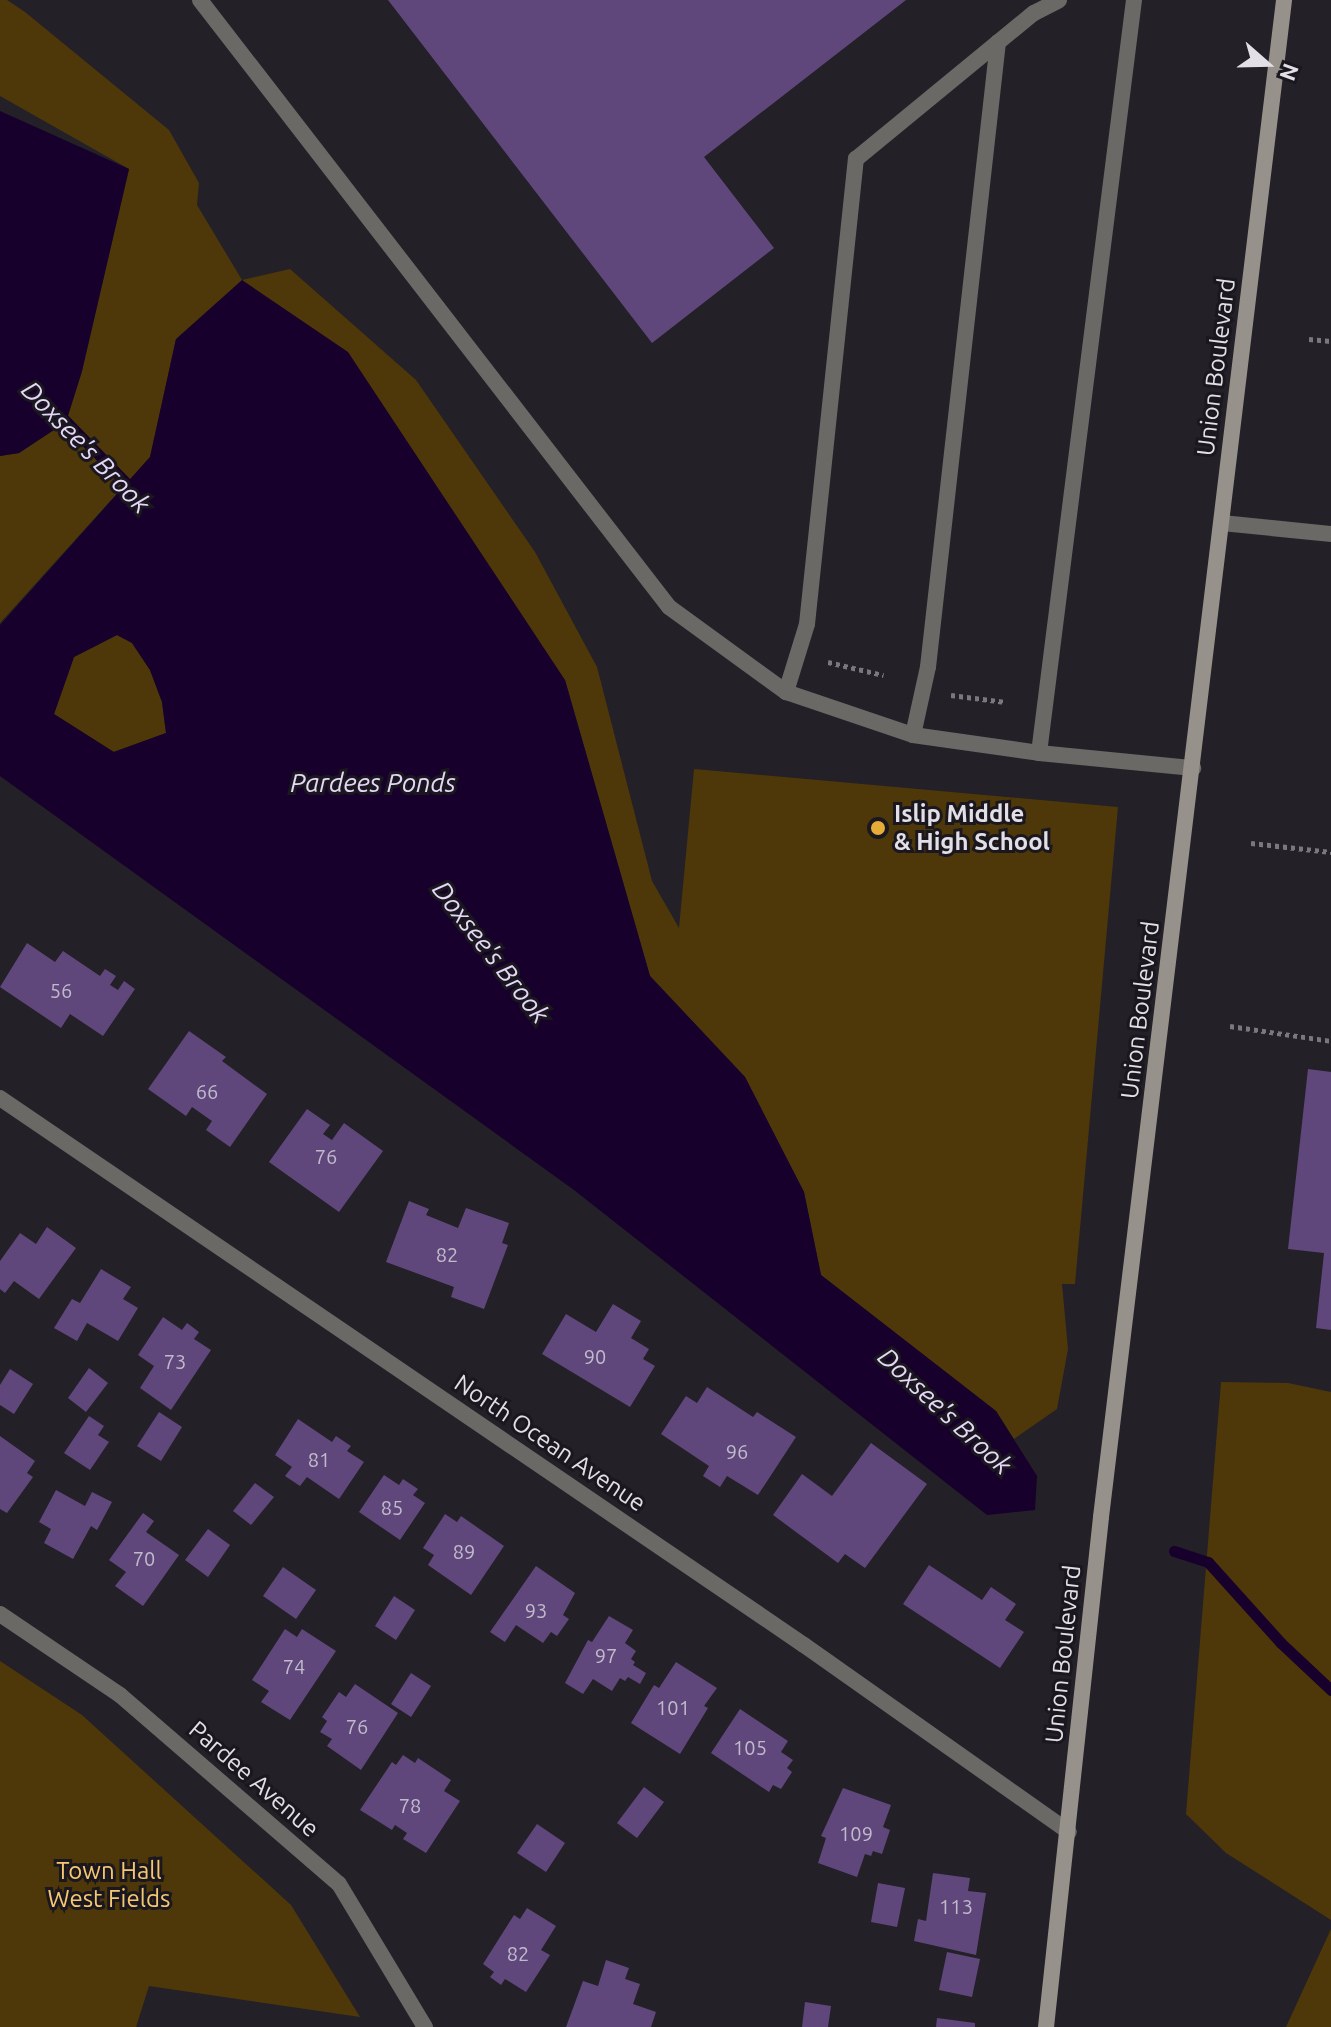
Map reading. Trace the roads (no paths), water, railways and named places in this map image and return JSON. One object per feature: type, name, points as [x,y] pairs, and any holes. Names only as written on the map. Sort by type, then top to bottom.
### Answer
[{"type":"main road","name":"Union Boulevard","points":[[1046,2027],[1101,1517],[1284,0]]},
{"type":"street","points":[[200,0],[669,607],[786,692],[913,735],[1039,753],[1193,768]]},
{"type":"street","points":[[786,692],[807,624],[856,159],[1034,13],[1059,0]]},
{"type":"street","points":[[1039,753],[1134,0]]},
{"type":"street","points":[[913,735],[928,667],[998,42]]},
{"type":"street","points":[[1222,523],[1331,534]]},
{"type":"street","name":"North Ocean Avenue","points":[[0,1098],[804,1645],[1069,1832]]},
{"type":"street","name":"Pardee Avenue","points":[[0,1614],[120,1695],[339,1884],[425,2027]]},
{"type":"water","points":[[0,111],[129,169],[82,371],[66,422],[19,453],[0,456]]},
{"type":"water","name":"Pardees Ponds","points":[[242,280],[348,352],[565,680],[650,976],[745,1077],[804,1192],[821,1275],[996,1411],[1037,1476],[1035,1510],[987,1515],[574,1190],[0,776],[0,625],[150,457],[176,339]],"holes":[[[117,635],[132,643],[150,670],[162,702],[166,733],[114,752],[54,714],[74,657]]]},
{"type":"waterway","name":"Doxsee's Brook","points":[[58,413],[135,492]]},
{"type":"waterway","name":"Doxsee's Brook","points":[[1174,1551],[1208,1562],[1281,1643],[1331,1690]]},
{"type":"place","name":"Islip Middle & High School","points":[[878,828]]},
{"type":"park label","name":"Town Hall West Fields","points":[[109,1885]]}]
